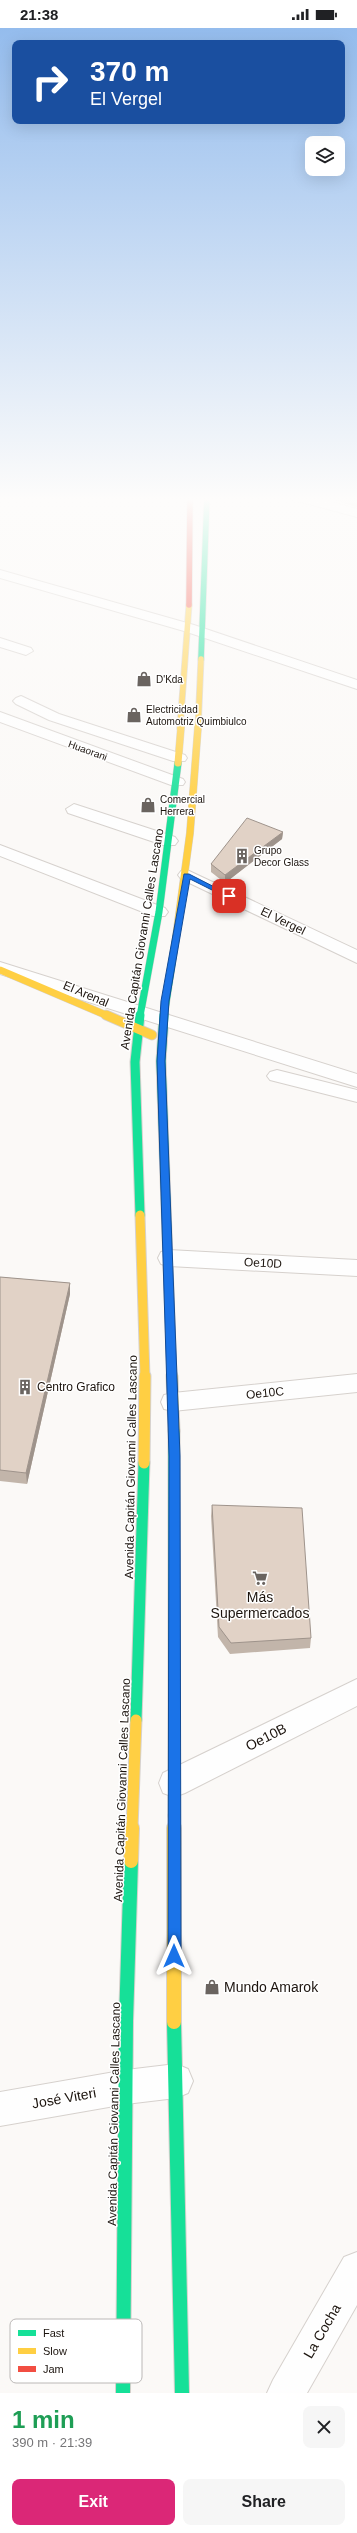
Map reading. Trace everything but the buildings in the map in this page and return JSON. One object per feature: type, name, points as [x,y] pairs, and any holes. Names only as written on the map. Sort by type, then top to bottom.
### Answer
[{"type":"main road","name":"Avenida Capitán Giovanni Calles Lascano","points":[[124,2319],[126,2021],[146,1404],[135,1062],[138,1030],[159,912],[169,841],[176,782],[189,628],[189,606]]},
{"type":"main road","points":[[182,2393],[176,2082],[173,1402],[161,1061],[165,1001],[187,875],[196,784],[204,606]]},
{"type":"main road","name":"El Arenal","points":[[0,969],[138,1030],[162,1039]]},
{"type":"main road","name":"Avenida Capitán Giovanni Calles Lascano","points":[[123,2383],[123,2393]]},
{"type":"street","points":[[113,606],[203,632],[357,685]]},
{"type":"street","points":[[0,642],[26,651]]},
{"type":"street","points":[[21,701],[54,717],[178,758]]},
{"type":"street","name":"Huaorani","points":[[0,717],[176,782]]},
{"type":"street","points":[[74,809],[169,841]]},
{"type":"street","points":[[0,850],[159,912]]},
{"type":"street","name":"El Vergel","points":[[187,875],[357,957]]},
{"type":"street","points":[[0,969],[357,1081]]},
{"type":"street","points":[[277,1076],[357,1096]]},
{"type":"street","name":"Oe10D","points":[[169,1258],[357,1268]]},
{"type":"street","name":"Oe10C","points":[[173,1402],[357,1383]]},
{"type":"street","name":"Oe10B","points":[[174,1783],[357,1692]]},
{"type":"street","name":"José Viteri","points":[[0,2109],[126,2087],[176,2082]]},
{"type":"street","name":"La Cocha","points":[[286,2393],[357,2270]]},
{"type":"traffic: fast","points":[[201,659],[203,606]]},
{"type":"traffic: fast","points":[[140,1215],[135,1062],[138,1029],[159,912],[178,763]]},
{"type":"traffic: fast","points":[[168,1263],[161,1061],[165,1001],[176,937]]},
{"type":"traffic: fast","points":[[174,1431],[174,1816]]},
{"type":"traffic: fast","points":[[136,1720],[144,1463]]},
{"type":"traffic: fast","points":[[124,2319],[126,2021],[131,1861]]},
{"type":"traffic: fast","points":[[174,2022],[182,2393]]},
{"type":"traffic: fast","points":[[123,2383],[123,2393]]},
{"type":"traffic: slow","points":[[178,763],[189,606]]},
{"type":"traffic: slow","points":[[176,937],[182,902],[190,833],[196,764],[201,659]]},
{"type":"traffic: slow","points":[[0,970],[152,1035]]},
{"type":"traffic: slow","points":[[140,1215],[146,1404],[144,1463]]},
{"type":"traffic: slow","points":[[168,1263],[174,1431]]},
{"type":"traffic: slow","points":[[131,1861],[136,1720]]},
{"type":"traffic: slow","points":[[174,1816],[174,2022]]},
{"type":"place","name":"D'Kda","points":[[144,679]]},
{"type":"place","name":"Electricidad Automotriz Quimbiulco","points":[[134,715]]},
{"type":"place","name":"Comercial Herrera","points":[[148,805]]},
{"type":"place","name":"Grupo Decor Glass","points":[[242,856]]},
{"type":"place","name":"Centro Grafico","points":[[25,1387]]},
{"type":"place","name":"Más Supermercados","points":[[260,1578]]},
{"type":"place","name":"Mundo Amarok","points":[[212,1987]]},
{"type":"route","points":[[174,1956],[174,1456],[169,1258],[161,1061],[165,1001],[187,875],[229,896]]}]
